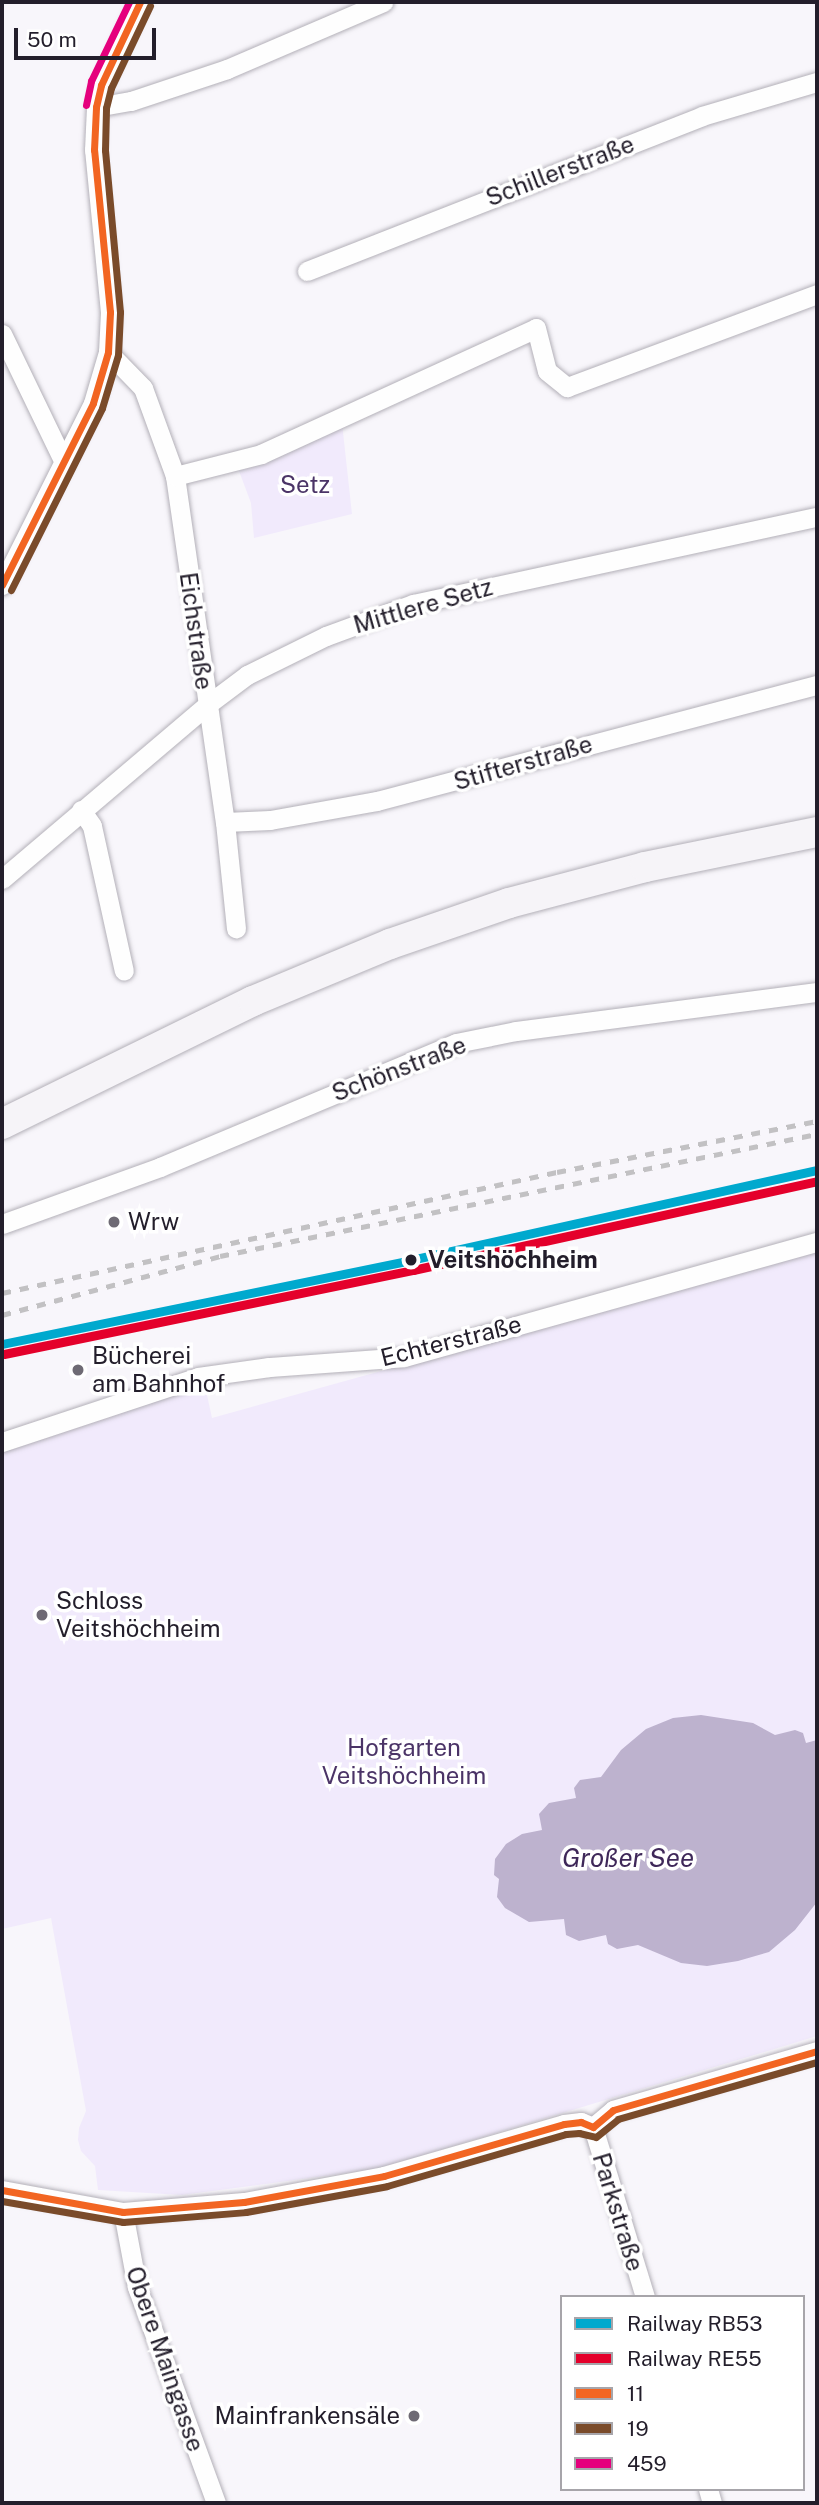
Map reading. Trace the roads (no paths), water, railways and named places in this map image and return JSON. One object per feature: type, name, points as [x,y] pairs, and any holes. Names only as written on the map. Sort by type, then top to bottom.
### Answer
[{"type":"main road","points":[[2,1124],[253,1001],[390,944],[509,903],[645,867],[817,832]]},
{"type":"street","points":[[2,585],[93,403],[108,352],[110,312],[94,150],[96,107],[101,85],[140,2]]},
{"type":"street","points":[[96,107],[142,97],[227,69],[383,2]]},
{"type":"street","name":"Schillerstraße","points":[[307,271],[702,116],[817,82]]},
{"type":"street","points":[[175,476],[261,454],[536,328],[547,372],[567,387],[817,294]]},
{"type":"street","points":[[2,334],[64,462]]},
{"type":"street","name":"Eichstraße","points":[[108,352],[143,388],[175,476],[206,705],[225,821],[236,928]]},
{"type":"street","name":"Mittlere Setz","points":[[2,879],[206,705],[247,675],[326,636],[413,604],[817,517]]},
{"type":"street","name":"Stifterstraße","points":[[225,821],[270,820],[377,802],[817,685]]},
{"type":"street","points":[[81,810],[92,826],[124,971]]},
{"type":"street","name":"Schönstraße","points":[[2,1224],[160,1167],[456,1043],[516,1031],[817,992]]},
{"type":"street","name":"Echterstraße","points":[[2,1442],[198,1377],[269,1367],[404,1357],[817,1242]]},
{"type":"street","points":[[2,2190],[123,2212],[244,2202],[384,2176],[564,2124],[581,2122],[593,2127],[613,2110],[817,2051]]},
{"type":"street","name":"Parkstraße","points":[[593,2127],[644,2295]]},
{"type":"street","name":"Obere Maingasse","points":[[123,2212],[137,2287],[216,2503]]},
{"type":"water","name":"Großer See","points":[[701,1715],[753,1723],[775,1735],[795,1730],[803,1733],[806,1743],[817,1740],[817,1902],[795,1930],[769,1952],[707,1966],[681,1963],[638,1945],[617,1949],[608,1944],[606,1935],[579,1941],[566,1935],[564,1919],[529,1922],[505,1908],[497,1897],[499,1879],[494,1875],[495,1859],[506,1844],[522,1834],[542,1830],[539,1814],[549,1803],[576,1798],[574,1788],[580,1780],[601,1777],[621,1750],[646,1729],[673,1718]]},
{"type":"railway","points":[[2,1293],[557,1172],[817,1121]]},
{"type":"railway","points":[[2,1315],[220,1256],[817,1134]]},
{"type":"rail line","name":"RB53","points":[[2,1344],[411,1260],[817,1170]]},
{"type":"rail line","name":"RE55","points":[[4,1354],[413,1270],[817,1181]]},
{"type":"place","name":"Wrw","points":[[114,1222]]},
{"type":"place","name":"Veitshöchheim","points":[[411,1260]]},
{"type":"place","name":"Bücherei am Bahnhof","points":[[78,1370]]},
{"type":"place","name":"Schloss Veitshöchheim","points":[[42,1615]]},
{"type":"place","name":"Mainfrankensäle","points":[[414,2416]]},
{"type":"park label","name":"Setz","points":[[305,485]]},
{"type":"park label","name":"Hofgarten Veitshöchheim","points":[[404,1762]]}]
